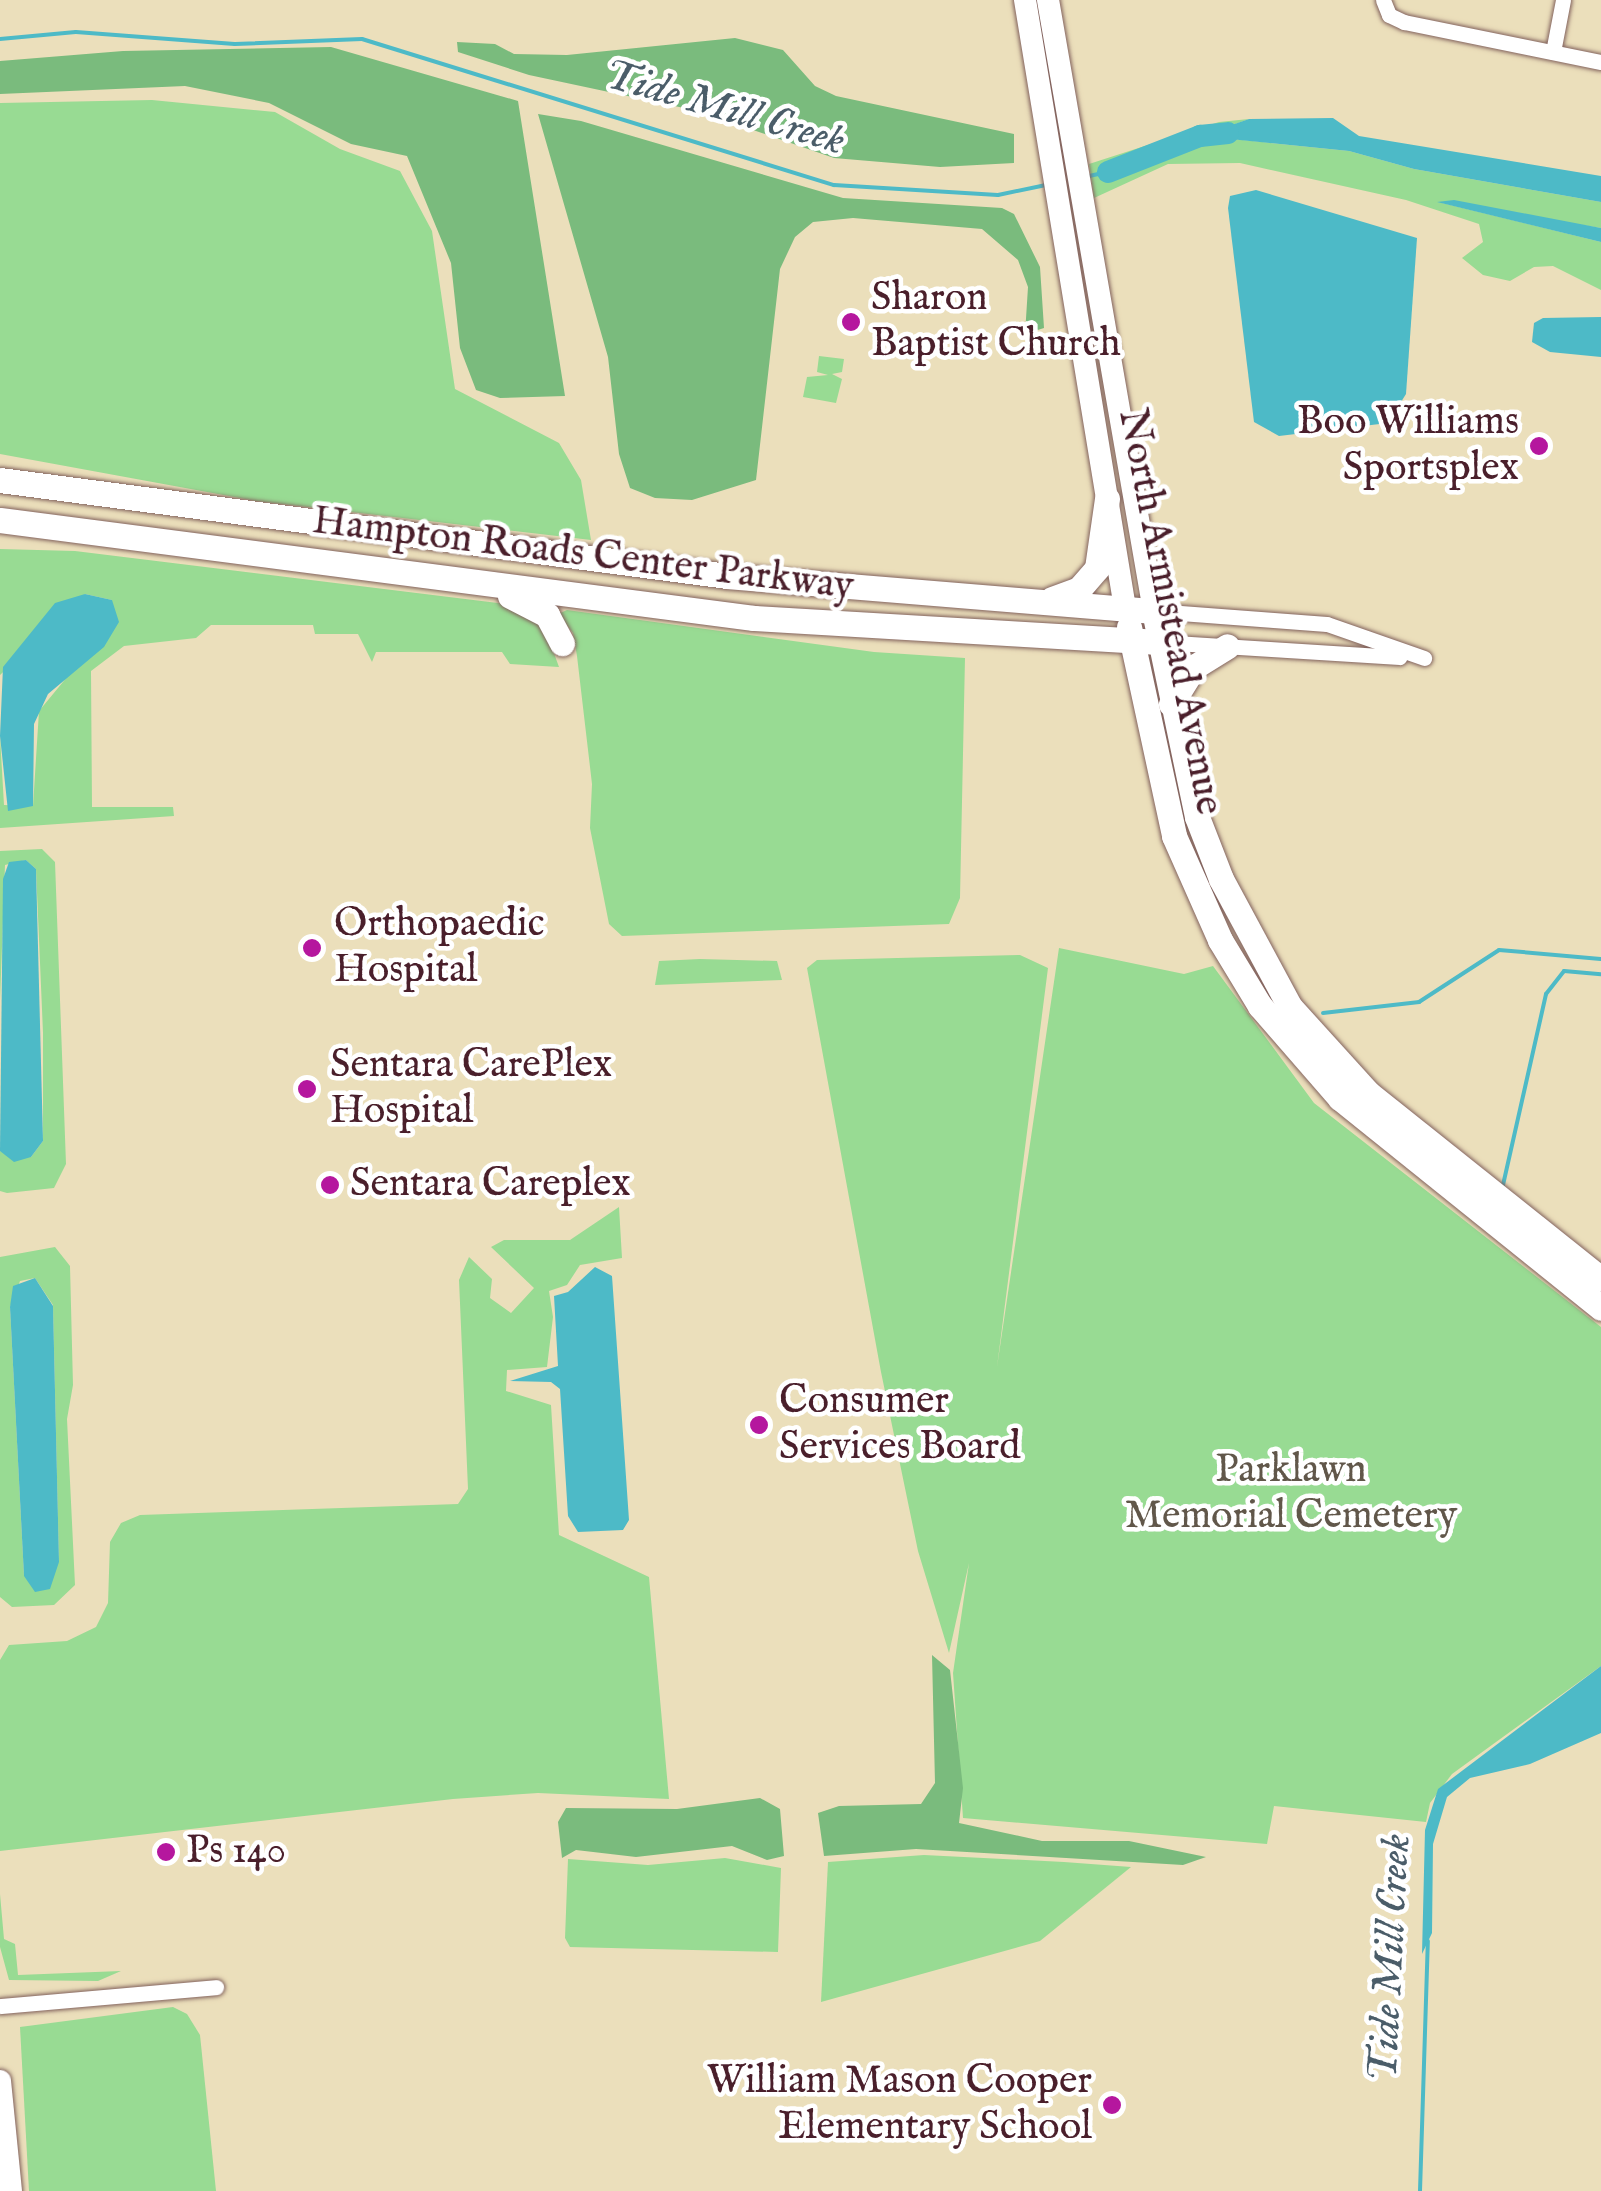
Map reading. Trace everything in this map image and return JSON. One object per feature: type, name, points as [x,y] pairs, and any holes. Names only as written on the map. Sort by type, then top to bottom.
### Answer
[{"type":"main road","name":"North Armistead Avenue","points":[[1024,0],[1063,173]]},
{"type":"main road","name":"North Armistead Avenue","points":[[1048,0],[1063,173],[1107,499],[1146,728],[1182,860],[1220,940],[1269,1018],[1319,1078],[1392,1144],[1601,1308]]},
{"type":"main road","name":"North Armistead Avenue","points":[[1068,206],[1190,794],[1221,879],[1306,1028],[1368,1093],[1601,1279]]},
{"type":"main road","name":"Hampton Roads Center Parkway","points":[[0,480],[727,576],[1154,611]]},
{"type":"main road","points":[[1038,603],[1067,595],[1092,576],[1101,559],[1107,499]]},
{"type":"main road","name":"Hampton Roads Center Parkway","points":[[0,520],[754,618],[1160,642]]},
{"type":"main road","points":[[304,560],[359,577],[516,597],[547,616],[562,643]]},
{"type":"main road","points":[[908,629],[1104,652],[1126,670],[1146,728]]},
{"type":"main road","points":[[1171,704],[1194,667],[1227,646]]},
{"type":"main road","points":[[0,2081],[11,2191]]},
{"type":"street","points":[[1383,0],[1388,15],[1404,22],[1601,62]]},
{"type":"street","points":[[1553,52],[1563,0]]},
{"type":"street","points":[[1154,611],[1327,624],[1424,658],[1160,642]]},
{"type":"street","points":[[0,2006],[216,1987]]},
{"type":"green space","points":[[735,38],[783,50],[815,86],[836,96],[1014,134],[1014,163],[940,167],[834,158],[698,111],[529,75],[458,52],[457,42],[495,44],[514,54],[567,55]]},
{"type":"green space","points":[[331,47],[518,101],[565,396],[500,398],[476,390],[460,348],[451,263],[407,156],[351,144],[269,103],[185,86],[0,94],[0,61],[123,51]]},
{"type":"green space","points":[[152,100],[275,112],[340,149],[400,171],[432,231],[455,389],[559,443],[581,480],[591,540],[256,501],[0,454],[0,103]]},
{"type":"green space","points":[[538,114],[581,121],[843,198],[1002,208],[1014,214],[1040,267],[1044,328],[1025,334],[1028,287],[1018,260],[982,229],[853,218],[813,222],[795,237],[780,269],[756,480],[692,500],[655,498],[630,488],[619,454],[608,357]]},
{"type":"green space","points":[[1249,119],[1203,136],[1349,151],[1414,169],[1601,202],[1601,228],[1438,202],[1601,242],[1601,290],[1553,266],[1534,267],[1510,281],[1483,275],[1462,258],[1483,242],[1479,224],[1406,200],[1240,163],[1168,164],[1094,198],[1089,164],[1219,122]]},
{"type":"green space","points":[[819,356],[844,359],[842,372],[832,374],[842,379],[836,403],[803,397],[807,377],[828,375],[817,372]]},
{"type":"green space","points":[[0,549],[75,551],[522,606],[544,626],[559,667],[510,664],[502,652],[376,652],[372,662],[358,634],[315,634],[313,625],[211,625],[196,638],[124,646],[91,671],[92,807],[173,807],[174,816],[0,828],[0,736],[4,805],[33,806],[39,711],[77,665],[112,600],[85,594],[0,675]]},
{"type":"green space","points":[[567,610],[874,652],[965,658],[960,898],[949,924],[622,936],[609,924],[590,828],[592,784],[577,656],[573,633],[558,614]]},
{"type":"green space","points":[[42,849],[55,862],[66,1164],[54,1188],[7,1193],[0,1191],[0,1151],[31,1157],[43,1141],[43,1033],[36,869],[26,860],[5,865],[0,1001],[0,851]]},
{"type":"green space","name":"Parklawn Memorial Cemetery","points":[[1059,948],[1184,974],[1213,966],[1314,1103],[1601,1327],[1601,1666],[1452,1774],[1430,1803],[1426,1822],[1274,1806],[1267,1844],[963,1818],[953,1673],[969,1563],[949,1653],[918,1551],[807,968],[817,960],[1020,955],[1048,968],[997,1367]]},
{"type":"green space","points":[[659,961],[777,961],[782,980],[655,985]]},
{"type":"green space","points":[[619,1207],[622,1258],[580,1265],[567,1285],[549,1291],[553,1317],[547,1367],[507,1370],[506,1391],[551,1405],[559,1535],[649,1577],[669,1799],[538,1793],[453,1799],[0,1851],[0,1660],[9,1645],[67,1641],[96,1627],[108,1603],[110,1542],[121,1523],[140,1515],[458,1504],[468,1489],[459,1280],[469,1257],[492,1279],[490,1298],[511,1313],[534,1288],[491,1247],[504,1240],[570,1240]]},
{"type":"green space","points":[[55,1247],[70,1266],[73,1385],[67,1419],[75,1585],[54,1605],[12,1607],[0,1597],[0,1257]],"holes":[[[35,1278],[53,1305],[59,1562],[24,1576],[10,1307],[20,1281]]]},
{"type":"green space","points":[[932,1655],[950,1670],[963,1788],[959,1823],[1042,1841],[1129,1841],[1206,1857],[1183,1865],[916,1849],[824,1856],[818,1813],[839,1806],[921,1804],[935,1783]]},
{"type":"green space","points":[[760,1798],[780,1809],[784,1856],[767,1860],[732,1846],[636,1857],[576,1850],[562,1858],[558,1822],[566,1808],[677,1809]]},
{"type":"green space","points":[[924,1855],[1131,1867],[1040,1941],[821,2002],[828,1862]]},
{"type":"green space","points":[[725,1858],[781,1868],[778,1952],[570,1947],[565,1938],[568,1859],[648,1865]]},
{"type":"green space","points":[[0,1894],[4,1939],[15,1944],[18,1975],[121,1971],[98,1981],[9,1980],[0,1947]]},
{"type":"green space","points":[[173,2007],[187,2014],[200,2035],[216,2191],[29,2191],[20,2027]]},
{"type":"water","points":[[1333,118],[1359,136],[1601,176],[1601,202],[1414,169],[1349,151],[1200,136],[1249,119]]},
{"type":"water","points":[[1256,190],[1417,238],[1406,394],[1388,423],[1279,436],[1254,422],[1228,208],[1230,196]]},
{"type":"water","points":[[1454,200],[1601,228],[1601,242],[1437,202]]},
{"type":"water","points":[[1601,317],[1601,357],[1550,352],[1532,342],[1534,323],[1543,318]]},
{"type":"water","points":[[85,594],[112,600],[119,622],[104,647],[48,694],[34,724],[33,806],[8,811],[0,736],[3,667],[55,603]]},
{"type":"water","points":[[26,860],[36,869],[43,1141],[31,1157],[14,1162],[0,1151],[3,879],[9,862]]},
{"type":"water","points":[[595,1267],[612,1276],[629,1520],[623,1530],[578,1532],[568,1516],[560,1389],[551,1382],[510,1381],[558,1366],[554,1296],[568,1292]]},
{"type":"water","points":[[35,1278],[53,1306],[59,1562],[50,1589],[35,1592],[24,1576],[10,1307],[13,1286]]},
{"type":"water","points":[[1601,1666],[1601,1733],[1530,1764],[1470,1778],[1447,1797],[1433,1844],[1432,1933],[1422,1954],[1425,1830],[1438,1789]]},
{"type":"waterway","name":"Tide Mill Creek","points":[[0,39],[76,32],[235,44],[362,39],[834,185],[998,195],[1046,185]]},
{"type":"waterway","name":"Tide Mill Creek","points":[[1108,172],[1200,136],[1228,133]]},
{"type":"waterway","name":"Tide Mill Creek","points":[[1089,176],[1108,172]]},
{"type":"waterway","points":[[1323,1013],[1419,1002],[1499,950],[1601,959]]},
{"type":"waterway","points":[[1503,1185],[1546,994],[1564,971],[1601,974]]},
{"type":"waterway","name":"Tide Mill Creek","points":[[1420,2191],[1428,1941]]},
{"type":"place","name":"Sharon Baptist Church","points":[[851,322]]},
{"type":"place","name":"Boo Williams Sportsplex","points":[[1539,446]]},
{"type":"place","name":"Orthopaedic Hospital","points":[[312,948]]},
{"type":"place","name":"Sentara CarePlex Hospital","points":[[307,1089]]},
{"type":"place","name":"Sentara Careplex","points":[[330,1185]]},
{"type":"place","name":"Consumer Services Board","points":[[759,1425]]},
{"type":"place","name":"Ps 140","points":[[166,1852]]},
{"type":"place","name":"William Mason Cooper Elementary School","points":[[1112,2105]]}]
